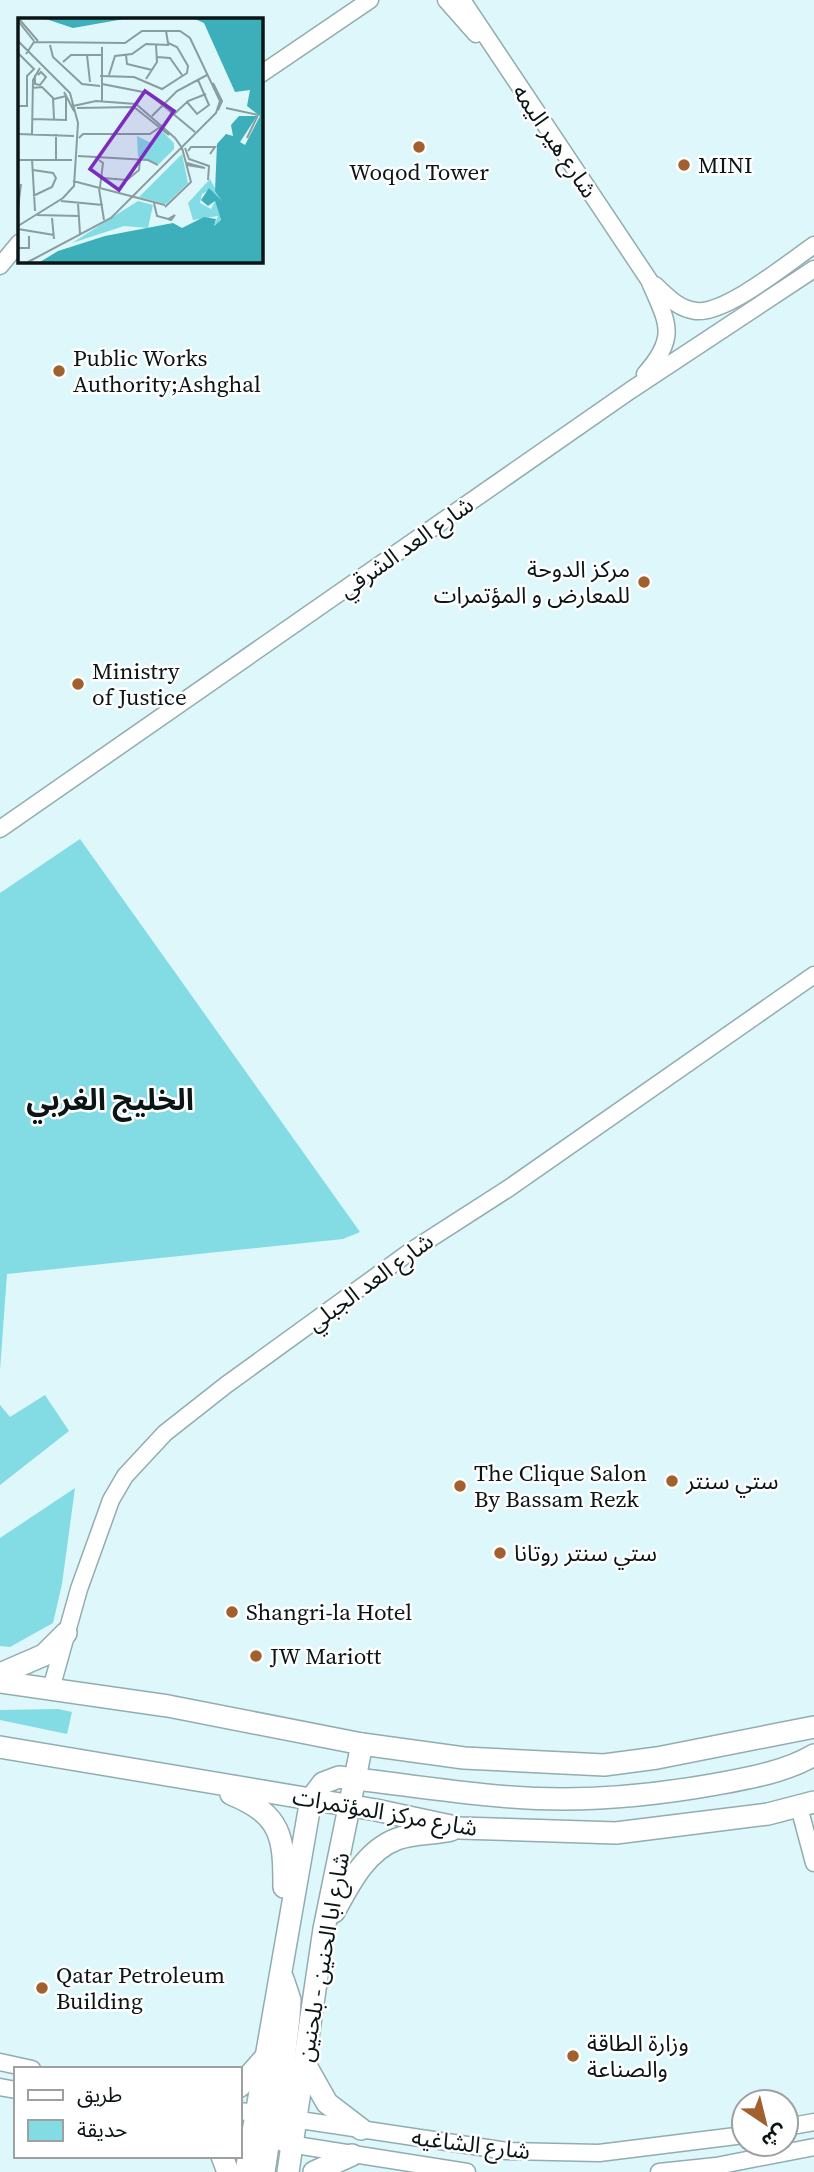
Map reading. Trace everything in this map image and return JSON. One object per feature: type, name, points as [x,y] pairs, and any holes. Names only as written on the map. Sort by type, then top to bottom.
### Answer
[{"type":"street","points":[[262,73],[370,0]]},
{"type":"street","points":[[446,0],[463,21],[494,50]]},
{"type":"street","name":"شارع هير اليمه","points":[[462,0],[649,280],[667,322],[668,340],[658,360],[631,390]]},
{"type":"street","points":[[0,266],[18,244]]},
{"type":"street","name":"شارع هير اليمه","points":[[649,280],[676,304],[693,311],[706,311],[729,301],[814,245]]},
{"type":"street","name":"شارع العد الشرقي","points":[[0,829],[631,390],[814,269]]},
{"type":"street","name":"شارع العد الجبلي","points":[[51,1689],[66,1633],[111,1500],[125,1476],[165,1433],[226,1385],[429,1238],[509,1188],[814,975]]},
{"type":"street","points":[[0,1674],[44,1655],[66,1633]]},
{"type":"street","points":[[0,1682],[216,1713],[362,1744],[464,1758],[604,1765],[682,1754],[814,1727]]},
{"type":"street","name":"شارع ابا الحنين - بلحنين","points":[[262,2125],[305,2064],[324,1929],[362,1744]]},
{"type":"street","name":"شارع مركز المؤتمرات","points":[[0,1747],[311,1799],[460,1828],[616,1833],[768,1814],[806,1804]]},
{"type":"street","points":[[311,1799],[320,1786],[330,1779],[353,1779],[515,1796],[616,1796],[679,1791],[746,1779],[800,1763],[814,1755]]},
{"type":"street","points":[[204,1783],[253,1804],[273,1823],[285,1854],[284,1896],[291,1912]]},
{"type":"street","name":"شارع ابا الحنين - بلحنين","points":[[246,2172],[262,2125],[266,2057],[311,1799]]},
{"type":"street","points":[[806,1804],[808,1841],[814,1863]]},
{"type":"street","points":[[324,1929],[356,1875],[378,1850],[397,1839],[460,1828]]},
{"type":"street","points":[[264,2172],[262,2125],[290,2000],[280,1974]]},
{"type":"street","points":[[242,2085],[266,2057]]},
{"type":"street","points":[[0,2062],[23,2067]]},
{"type":"street","points":[[305,2064],[327,2103],[361,2129]]},
{"type":"street","points":[[262,2125],[292,2146],[288,2172]]},
{"type":"street","name":"شارع الشاغيه","points":[[262,2125],[361,2129],[507,2151],[586,2153],[730,2137]]},
{"type":"street","name":"شارع الشاغيه","points":[[292,2146],[467,2172]]},
{"type":"street","points":[[659,2172],[716,2166],[814,2147]]},
{"type":"street","points":[[314,2172],[352,2155]]},
{"type":"green space","points":[[80,839],[360,1232],[343,1239],[7,1274],[0,1370],[0,893]]},
{"type":"green space","points":[[45,1395],[69,1431],[0,1485],[0,1405],[10,1417]]},
{"type":"green space","points":[[75,1488],[62,1584],[53,1623],[10,1647],[0,1646],[0,1538]]},
{"type":"green space","points":[[58,1709],[72,1712],[67,1734],[0,1720],[0,1710]]},
{"type":"place","name":"Woqod Tower","points":[[419,147]]},
{"type":"place","name":"MINI","points":[[684,165]]},
{"type":"place","name":"Public Works Authority;Ashghal","points":[[59,371]]},
{"type":"place","name":"مركز الدوحة للمعارض و المؤتمرات","points":[[644,582]]},
{"type":"place","name":"Ministry of Justice","points":[[78,684]]},
{"type":"place","name":"ستي سنتر","points":[[672,1481]]},
{"type":"place","name":"The Clique Salon By Bassam Rezk","points":[[460,1486]]},
{"type":"place","name":"ستي سنتر روتانا","points":[[500,1553]]},
{"type":"place","name":"Shangri-la Hotel","points":[[232,1612]]},
{"type":"place","name":"JW Mariott","points":[[256,1656]]},
{"type":"place","name":"Qatar Petroleum Building","points":[[42,1988]]},
{"type":"place","name":"وزارة الطاقة والصناعة","points":[[573,2056]]},
{"type":"district","name":"الخليج الغربي","points":[[110,1100]]}]
